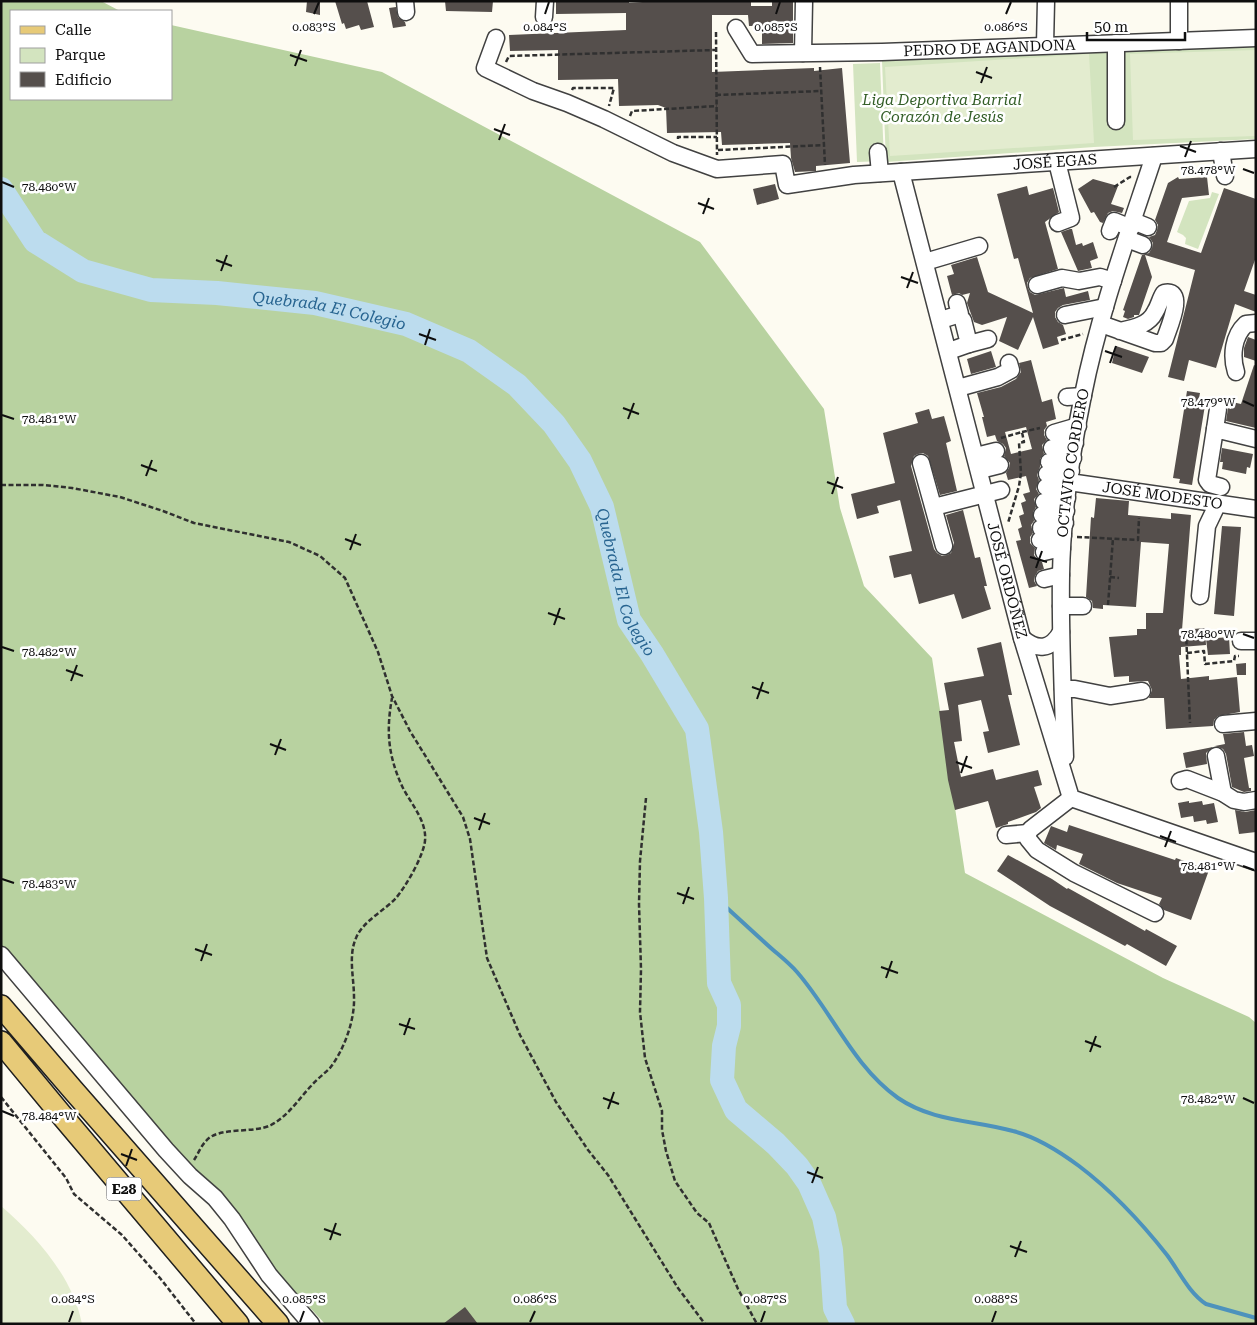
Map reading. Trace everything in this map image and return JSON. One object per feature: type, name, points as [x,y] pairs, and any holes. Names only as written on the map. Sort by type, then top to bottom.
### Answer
[{"type":"main road","name":"E28","points":[[1,1006],[79,1098],[278,1324]]},
{"type":"main road","name":"E28","points":[[1,1042],[238,1324]]},
{"type":"street","points":[[802,53],[804,1]]},
{"type":"street","points":[[1045,45],[1046,1]]},
{"type":"street","points":[[1179,1],[1179,41]]},
{"type":"street","name":"PEDRO DE AGANDONA","points":[[736,28],[752,54],[882,52],[1256,38]]},
{"type":"street","points":[[496,38],[485,68],[533,91],[604,119],[673,153],[717,169]]},
{"type":"street","points":[[1116,43],[1116,121]]},
{"type":"street","name":"JOSÉ EGAS","points":[[717,169],[782,164],[787,185],[880,173],[1256,149]]},
{"type":"street","points":[[1222,151],[1225,176]]},
{"type":"street","points":[[878,152],[880,173]]},
{"type":"street","name":"OCTAVIO CORDERO","points":[[1065,779],[1061,606],[1056,506],[1078,426],[1075,397],[1106,324],[1113,281],[1154,156]]},
{"type":"street","points":[[1057,162],[1071,218],[1058,223]]},
{"type":"street","name":"JOSÉ ORDÓÑEZ","points":[[901,172],[958,388],[976,429],[990,473],[1022,638],[1071,798]]},
{"type":"street","points":[[1110,231],[1114,221],[1130,229],[1143,245]]},
{"type":"street","points":[[1130,229],[1148,227]]},
{"type":"street","points":[[925,262],[979,246]]},
{"type":"street","points":[[1037,286],[1062,278],[1079,281],[1100,278],[1113,281]]},
{"type":"street","points":[[941,320],[960,314],[957,303]]},
{"type":"street","points":[[1066,317],[1087,314],[1106,324]]},
{"type":"street","points":[[950,354],[979,345],[963,320]]},
{"type":"street","points":[[1236,372],[1232,358],[1240,330],[1246,324],[1256,323]]},
{"type":"street","points":[[958,388],[998,376],[1011,370],[1009,363]]},
{"type":"street","points":[[1200,596],[1207,526],[1219,495],[1207,480],[1218,409]]},
{"type":"street","points":[[1056,506],[1078,426]]},
{"type":"street","points":[[1215,429],[1256,439]]},
{"type":"street","points":[[921,463],[944,546]]},
{"type":"street","points":[[934,507],[990,473]]},
{"type":"street","name":"JOSÉ MODESTO","points":[[1056,506],[1219,495],[1256,509]]},
{"type":"street","points":[[1061,606],[1083,606]]},
{"type":"street","points":[[1022,638],[1030,644],[1037,646],[1050,645],[1056,641],[1061,632]]},
{"type":"street","points":[[1062,689],[1075,689],[1110,696],[1142,691]]},
{"type":"street","points":[[1223,724],[1256,721]]},
{"type":"street","points":[[1216,756],[1223,793]]},
{"type":"street","points":[[1180,781],[1187,779],[1223,793],[1234,800],[1244,802],[1256,800]]},
{"type":"street","points":[[1006,835],[1028,834],[1071,798],[1256,862]]},
{"type":"street","points":[[1028,834],[1028,839],[1038,850],[1059,864],[1155,913]]},
{"type":"street","points":[[1,955],[187,1173],[215,1198],[232,1219],[270,1275],[311,1324]]},
{"type":"path","points":[[716,32],[717,169]]},
{"type":"path","points":[[502,75],[509,56],[716,50]]},
{"type":"path","points":[[820,67],[825,179]]},
{"type":"path","points":[[567,103],[573,88],[614,88],[604,119]]},
{"type":"path","points":[[716,95],[821,91]]},
{"type":"path","points":[[625,130],[632,111],[717,106]]},
{"type":"path","points":[[673,153],[678,137],[717,137]]},
{"type":"path","points":[[717,150],[824,145]]},
{"type":"path","points":[[1061,340],[1084,334],[1106,324]]},
{"type":"path","points":[[1022,432],[1056,506],[1113,538],[1138,540],[1139,518]]},
{"type":"path","points":[[1,485],[52,486],[120,497],[194,523],[289,542],[320,556],[345,578],[378,652],[392,696],[410,731],[463,817],[470,839],[487,958],[520,1035],[556,1102],[588,1150],[608,1175],[678,1288],[704,1324]]},
{"type":"path","points":[[1108,605],[1113,538]]},
{"type":"path","points":[[1110,577],[1119,578]]},
{"type":"path","points":[[1186,632],[1190,723]]},
{"type":"path","points":[[1187,653],[1204,651],[1205,664],[1234,661],[1234,656],[1247,646]]},
{"type":"path","points":[[187,1173],[206,1139],[228,1132],[269,1126],[283,1118],[316,1080],[329,1069],[340,1054],[347,1037],[353,1012],[353,946],[357,934],[396,898],[418,862],[425,842],[424,832],[416,809],[401,784],[391,755],[388,734],[392,696]]},
{"type":"path","points":[[646,798],[640,861],[639,904],[640,1012],[645,1058],[662,1111],[662,1130],[675,1181],[697,1213],[708,1222],[738,1289],[757,1324]]},
{"type":"path","points":[[1,1097],[66,1178],[74,1194],[122,1236],[160,1278],[196,1324]]},
{"type":"green space","points":[[1,1],[101,1],[118,10],[10,10],[10,100],[172,100],[172,25],[382,72],[700,242],[824,409],[840,508],[864,586],[932,658],[965,873],[1163,978],[1249,1017],[1256,1023],[1256,1324],[325,1324],[235,1226],[1,950]]},
{"type":"green space","name":"Liga Deportiva Barrial Corazón de Jesús","points":[[1256,45],[1256,139],[1094,147],[886,162],[882,61]]},
{"type":"green space","points":[[1256,50],[1256,136],[1133,140],[1130,54]]},
{"type":"green space","points":[[1089,54],[1094,143],[890,156],[885,67]]},
{"type":"green space","points":[[880,63],[884,161],[857,162],[853,64]]},
{"type":"green space","points":[[1212,192],[1219,194],[1198,249],[1185,244],[1186,238],[1177,232],[1189,201],[1210,198]]},
{"type":"green space","points":[[1,1206],[40,1244],[62,1274],[77,1307],[82,1324],[1,1324]]},
{"type":"building","points":[[307,1],[320,1],[320,15],[306,12]]},
{"type":"building","points":[[335,1],[367,1],[374,27],[361,30],[359,25],[346,29],[344,23],[342,24]]},
{"type":"building","points":[[445,1],[493,1],[492,12],[446,11]]},
{"type":"building","points":[[556,1],[629,1],[629,3],[656,1],[751,1],[751,6],[772,6],[772,1],[793,1],[793,43],[762,44],[762,26],[749,26],[748,15],[712,15],[712,72],[814,68],[814,71],[842,68],[850,163],[816,166],[816,171],[795,172],[791,158],[790,143],[722,145],[721,132],[667,133],[666,108],[658,105],[619,106],[618,79],[558,80],[558,50],[510,51],[509,35],[626,30],[626,13],[556,14]]},
{"type":"building","points":[[396,7],[398,17],[405,22],[406,26],[393,28],[389,8]]},
{"type":"building","points":[[1178,177],[1179,179],[1207,177],[1209,195],[1182,198],[1167,242],[1201,253],[1224,188],[1256,199],[1256,257],[1244,291],[1256,295],[1256,312],[1235,304],[1216,368],[1189,360],[1184,381],[1168,377],[1195,270],[1145,255],[1152,277],[1139,315],[1134,315],[1134,317],[1128,319],[1123,317],[1125,311],[1123,310],[1142,255],[1149,253],[1152,248],[1153,243],[1149,237],[1155,235],[1157,230],[1158,225],[1155,220],[1168,183]]},
{"type":"building","points":[[1093,179],[1118,186],[1111,204],[1124,208],[1122,213],[1113,211],[1108,213],[1103,223],[1100,222],[1094,212],[1091,213],[1078,189]]},
{"type":"building","points":[[775,184],[779,199],[757,205],[753,189]]},
{"type":"building","points":[[1027,186],[1029,195],[1053,188],[1059,212],[1045,222],[1058,269],[1030,278],[1027,283],[1030,292],[1035,295],[1064,288],[1066,297],[1088,291],[1090,300],[1063,305],[1058,308],[1055,312],[1055,317],[1063,325],[1066,334],[1057,337],[1059,344],[1043,349],[1033,317],[1018,350],[999,341],[1007,317],[982,325],[974,322],[967,303],[970,293],[952,295],[947,276],[954,274],[951,265],[977,257],[988,292],[1033,313],[1018,258],[1014,259],[997,194]]},
{"type":"building","points":[[1072,229],[1076,245],[1082,243],[1083,246],[1093,242],[1098,258],[1090,261],[1092,268],[1078,271],[1061,232]]},
{"type":"building","points":[[1248,337],[1256,340],[1256,361],[1244,357],[1244,348]]},
{"type":"building","points":[[1116,346],[1149,357],[1142,373],[1112,363]]},
{"type":"building","points":[[991,351],[996,367],[971,374],[967,359]]},
{"type":"building","points":[[1031,360],[1042,402],[1052,399],[1056,419],[1046,422],[1047,426],[1044,430],[1047,440],[1042,445],[1044,454],[1040,459],[1037,475],[1039,480],[1036,489],[1039,494],[1034,499],[1036,507],[1033,512],[1034,521],[1031,525],[1033,533],[1030,537],[1030,543],[1035,548],[1034,555],[1042,562],[1044,569],[1038,571],[1035,576],[1034,581],[1037,586],[1029,588],[1016,541],[1021,540],[1018,529],[1022,527],[1019,516],[1024,514],[1021,503],[1026,501],[1023,494],[1030,492],[1026,476],[1008,480],[1006,473],[1010,463],[1004,456],[1006,448],[997,441],[995,435],[987,437],[982,417],[984,417],[977,393],[1001,387],[1016,379],[1021,372],[1019,363]],"holes":[[[1026,427],[1032,449],[1011,454],[1005,432]]]},
{"type":"building","points":[[1254,365],[1256,366],[1256,428],[1226,421],[1228,408],[1231,409],[1232,402],[1241,404]]},
{"type":"building","points":[[1187,391],[1200,393],[1199,398],[1206,399],[1192,485],[1179,483],[1180,479],[1173,478]]},
{"type":"building","points":[[929,409],[932,419],[944,416],[951,441],[946,443],[957,491],[940,495],[928,456],[923,453],[914,456],[911,466],[934,549],[942,556],[951,553],[954,543],[946,515],[963,510],[975,558],[980,557],[987,586],[984,586],[991,609],[962,619],[954,594],[919,604],[911,574],[894,578],[889,556],[912,551],[900,500],[877,506],[879,513],[857,519],[851,494],[895,483],[883,433],[918,423],[915,413]]},
{"type":"building","points":[[1222,448],[1253,454],[1250,468],[1247,467],[1246,474],[1222,469],[1223,462],[1220,462]]},
{"type":"building","points":[[1096,498],[1129,501],[1128,515],[1171,519],[1171,513],[1191,515],[1182,630],[1205,628],[1206,645],[1181,647],[1181,655],[1179,655],[1181,679],[1209,676],[1209,680],[1237,677],[1240,712],[1218,716],[1214,720],[1213,726],[1166,729],[1164,698],[1149,698],[1152,690],[1148,681],[1129,682],[1129,676],[1114,677],[1109,637],[1137,635],[1137,629],[1146,629],[1146,613],[1163,613],[1169,544],[1141,542],[1136,607],[1103,605],[1103,609],[1093,608],[1092,601],[1086,597],[1091,517],[1094,518]]},
{"type":"building","points":[[1222,526],[1241,527],[1234,616],[1214,614]]},
{"type":"building","points":[[1229,637],[1230,654],[1208,655],[1206,639]]},
{"type":"building","points":[[1001,642],[1012,695],[1008,695],[1020,745],[988,753],[983,732],[989,731],[981,700],[958,705],[962,741],[954,742],[961,777],[993,769],[996,780],[1038,770],[1042,785],[1034,787],[1041,808],[1036,812],[996,828],[988,801],[955,810],[948,780],[939,711],[949,710],[944,683],[984,676],[977,648]]},
{"type":"building","points":[[1246,663],[1246,675],[1237,675],[1236,664]]},
{"type":"building","points":[[1244,732],[1246,746],[1252,745],[1254,756],[1244,758],[1251,791],[1244,792],[1232,787],[1226,754],[1223,749],[1215,746],[1225,744],[1223,734]]},
{"type":"building","points":[[1213,747],[1206,753],[1207,764],[1186,768],[1183,753]]},
{"type":"building","points":[[1189,801],[1189,803],[1202,801],[1203,805],[1214,803],[1218,822],[1207,824],[1206,820],[1194,822],[1193,816],[1181,818],[1178,803]]},
{"type":"building","points":[[1235,810],[1245,812],[1256,810],[1256,832],[1239,834]]},
{"type":"building","points":[[1069,825],[1209,870],[1191,920],[1164,910],[1159,904],[1162,898],[1117,883],[1079,864],[1083,854],[1057,845],[1056,850],[1044,843],[1051,826],[1067,832]]},
{"type":"building","points":[[1008,855],[1145,931],[1146,929],[1177,946],[1166,966],[1127,944],[1125,946],[1050,906],[997,871]]},
{"type":"building","points":[[465,1307],[478,1324],[443,1324]]},
{"type":"waterway","name":"Quebrada El Colegio","points":[[1,189],[35,241],[83,271],[151,290],[217,293],[315,303],[406,324],[469,351],[517,385],[554,424],[580,461],[602,507],[629,620],[652,654],[697,729],[711,832],[716,898],[719,983],[729,1005],[729,1026],[724,1046],[722,1080],[736,1110],[776,1144],[797,1166],[809,1183],[824,1217],[831,1250],[835,1308],[843,1324]]},
{"type":"waterway","points":[[716,898],[797,972],[855,1055],[882,1085],[898,1098],[925,1112],[998,1127],[1022,1134],[1056,1150],[1091,1176],[1126,1208],[1167,1255],[1194,1294],[1206,1304],[1256,1318]]}]
